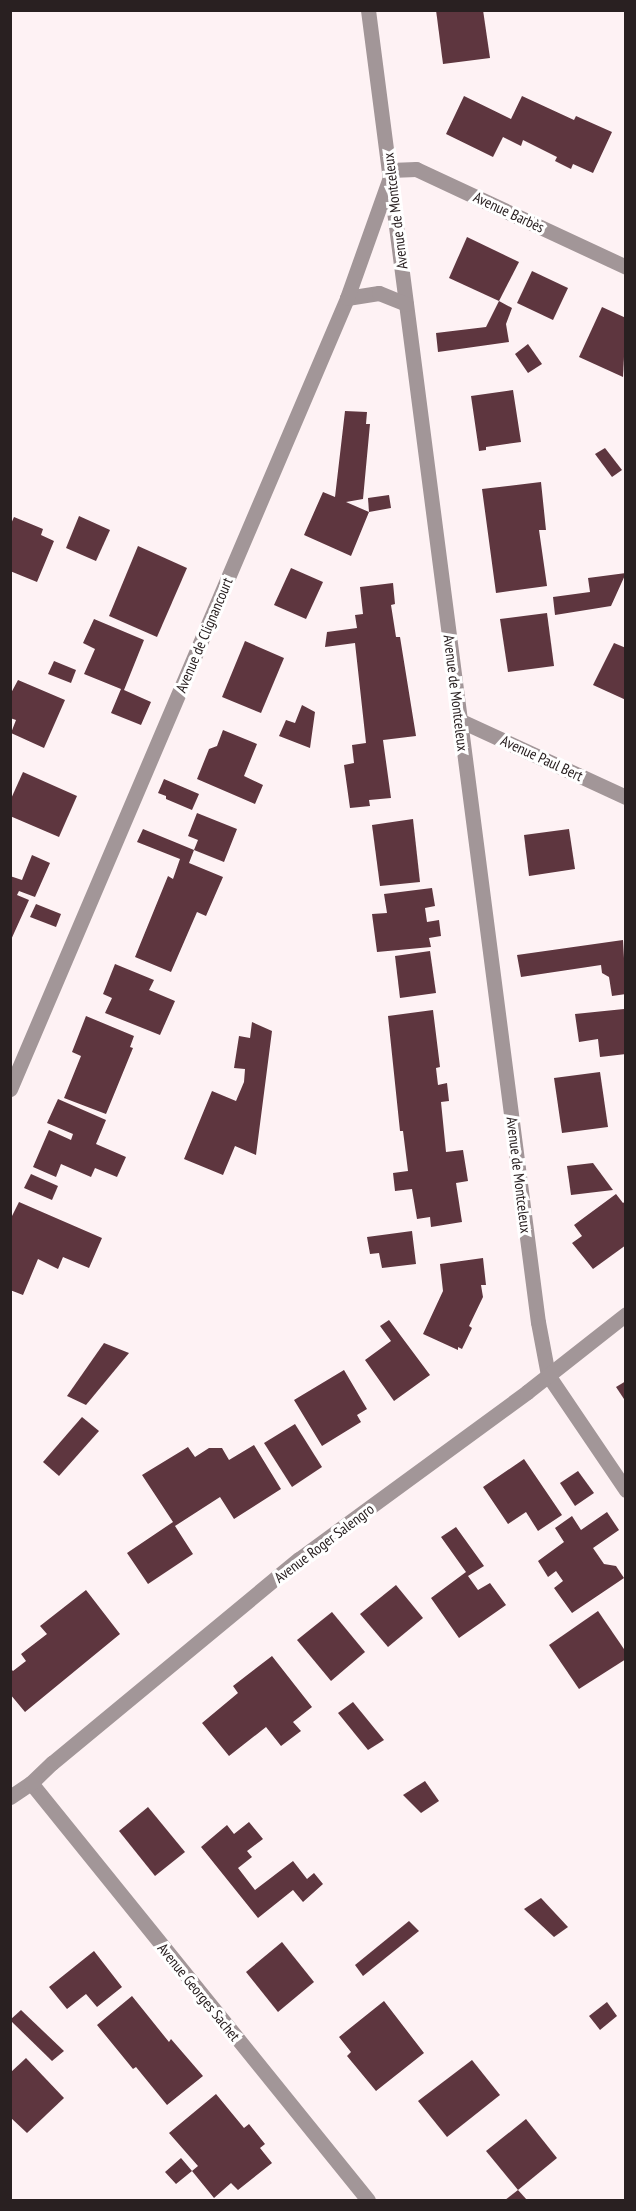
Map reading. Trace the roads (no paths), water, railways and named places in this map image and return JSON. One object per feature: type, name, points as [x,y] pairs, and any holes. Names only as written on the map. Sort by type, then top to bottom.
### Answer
[{"type":"street","name":"Avenue de Montceleux","points":[[368,10],[538,1322],[548,1375]]},
{"type":"street","name":"Avenue Barbès","points":[[390,174],[416,169],[626,267]]},
{"type":"street","name":"Avenue de Clignancourt","points":[[10,1089],[347,298],[390,174]]},
{"type":"street","points":[[347,298],[379,293],[406,304]]},
{"type":"street","name":"Avenue Paul Bert","points":[[459,720],[626,797]]},
{"type":"street","name":"Avenue Roger Salengro","points":[[10,1797],[31,1783],[52,1763],[299,1559],[548,1375],[626,1314]]},
{"type":"street","points":[[548,1375],[626,1490]]},
{"type":"street","name":"Avenue Georges Sachet","points":[[31,1783],[368,2200]]}]
